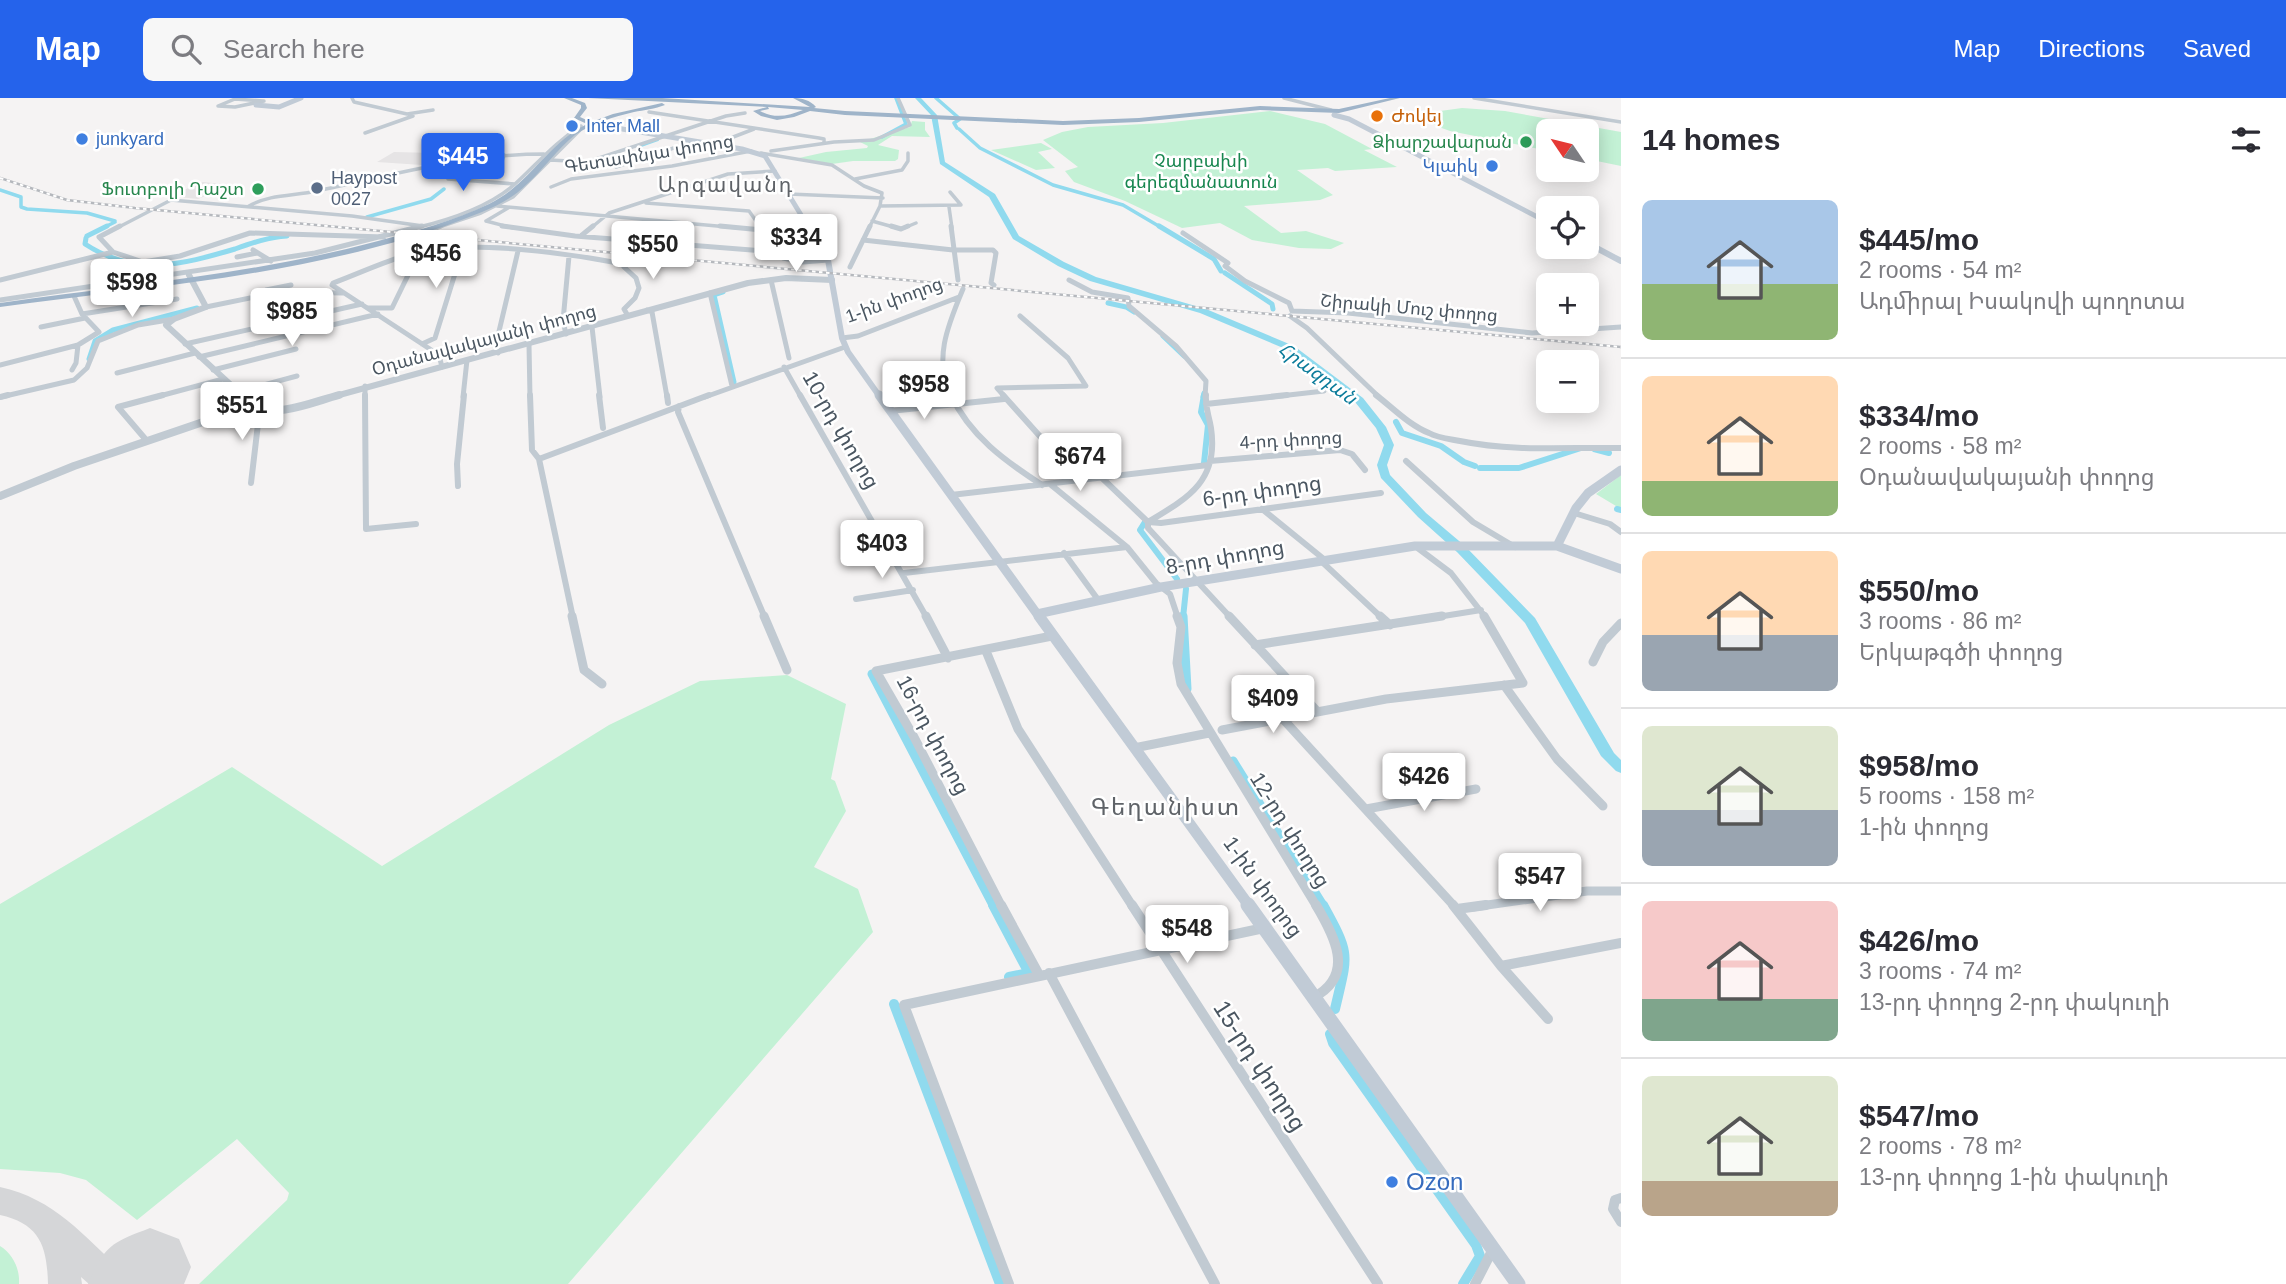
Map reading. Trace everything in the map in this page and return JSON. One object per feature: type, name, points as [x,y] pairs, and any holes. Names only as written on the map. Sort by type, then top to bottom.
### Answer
[{"type":"highway","points":[[567,98],[584,106],[577,118],[585,126]]},
{"type":"highway","points":[[592,98],[783,109]]},
{"type":"highway","points":[[672,101],[681,98]]},
{"type":"highway","points":[[420,229],[485,206],[513,189],[561,141],[585,126],[655,102],[693,98]]},
{"type":"highway","points":[[693,98],[655,102],[611,107],[607,105],[629,99],[655,102],[747,103],[898,117]]},
{"type":"highway","points":[[747,103],[778,98]]},
{"type":"highway","points":[[796,98],[813,104],[808,111],[778,118],[766,117],[756,111],[763,108],[783,109],[898,117],[1028,123],[1118,123],[1269,109],[1336,112],[1403,98]]},
{"type":"highway","points":[[802,98],[881,115]]},
{"type":"highway","points":[[1336,112],[1397,98]]},
{"type":"highway","points":[[730,104],[750,108],[757,115],[768,118],[791,118],[816,106],[810,101]]},
{"type":"highway","points":[[0,303],[315,257],[483,210],[519,187],[566,140],[585,126],[641,110],[655,102]]},
{"type":"highway","points":[[190,276],[331,252],[393,237]]},
{"type":"main road","points":[[256,105],[279,107],[301,98]]},
{"type":"main road","points":[[1336,112],[1536,216]]},
{"type":"main road","points":[[1336,112],[1536,216]]},
{"type":"main road","points":[[585,126],[668,136],[761,153],[775,171],[832,269],[844,343]]},
{"type":"main road","points":[[1599,249],[1621,260]]},
{"type":"main road","name":"1-ին փողոց","points":[[844,343],[890,411],[1265,928],[1518,1284]]},
{"type":"main road","points":[[1557,546],[1588,493],[1621,470]]},
{"type":"main road","name":"8-րդ փողոց","points":[[1037,614],[1161,587],[1418,546],[1515,547]]},
{"type":"main road","points":[[1515,547],[1557,546],[1621,569]]},
{"type":"street","points":[[352,98],[354,102],[407,114],[433,110],[365,133]]},
{"type":"street","name":"Գետափնյա փողոց","points":[[761,153],[824,143],[874,140],[910,125],[898,98]]},
{"type":"street","points":[[1284,98],[1336,112]]},
{"type":"street","points":[[1474,98],[1621,122]]},
{"type":"street","points":[[235,99],[264,101],[256,105],[235,107],[218,106],[235,99]]},
{"type":"street","points":[[221,113],[235,107]]},
{"type":"street","points":[[649,112],[819,138],[824,139],[824,143]]},
{"type":"street","points":[[551,160],[587,162],[745,113]]},
{"type":"street","points":[[519,187],[559,139],[585,126]]},
{"type":"street","points":[[113,252],[99,237],[171,200],[352,216],[420,229],[497,206],[551,160],[585,126]]},
{"type":"street","points":[[715,144],[755,129]]},
{"type":"street","points":[[616,167],[695,141]]},
{"type":"street","name":"Գետափնյա փողոց","points":[[551,187],[571,179],[672,166],[751,150]]},
{"type":"street","points":[[761,153],[832,165],[882,193],[880,206],[850,267]]},
{"type":"street","points":[[855,179],[902,170],[908,161],[908,153]]},
{"type":"street","points":[[251,205],[437,163],[500,154],[544,154]]},
{"type":"street","points":[[500,154],[502,160],[491,169],[447,179],[519,187]]},
{"type":"street","points":[[582,235],[603,217],[642,202],[730,174],[775,171]]},
{"type":"street","points":[[880,206],[949,207],[962,204],[950,192]]},
{"type":"street","points":[[789,194],[883,198]]},
{"type":"street","points":[[642,202],[749,211],[783,258],[793,261],[828,260]]},
{"type":"street","points":[[497,206],[762,230]]},
{"type":"street","points":[[949,207],[958,279]]},
{"type":"street","points":[[508,208],[486,221],[500,227],[777,251]]},
{"type":"street","points":[[872,221],[901,229],[916,223]]},
{"type":"street","points":[[0,280],[113,252],[148,262],[180,256],[250,233],[393,237],[412,244],[412,250],[416,252]]},
{"type":"street","name":"Շիրակի Մուշ փողոց","points":[[1183,233],[1220,255],[1228,263],[1225,266],[1230,271],[1289,303],[1292,311],[1348,313],[1532,333],[1621,327]]},
{"type":"street","points":[[863,240],[953,250],[993,250],[996,253],[993,285]]},
{"type":"street","points":[[422,344],[435,338],[463,248]]},
{"type":"street","points":[[442,367],[439,355],[332,285],[333,283],[416,252],[463,248],[569,256],[621,265],[637,275],[640,283],[634,300],[624,310],[628,316]]},
{"type":"street","points":[[237,257],[255,251],[272,261]]},
{"type":"street","points":[[498,353],[496,344],[518,251]]},
{"type":"street","points":[[368,308],[392,307],[412,267],[429,252]]},
{"type":"street","points":[[566,334],[563,321],[569,256]]},
{"type":"street","points":[[0,303],[75,296],[190,276],[206,307]]},
{"type":"street","points":[[771,279],[789,358]]},
{"type":"street","name":"Օդանավակայանի փողոց","points":[[266,414],[529,345],[710,293],[771,279],[833,279]]},
{"type":"street","points":[[1069,280],[1092,292],[1128,298],[1129,306],[1176,346],[1206,381],[1205,411],[1211,427],[1209,463],[1202,483],[1180,503],[1148,522]]},
{"type":"street","points":[[0,397],[74,380],[87,368],[98,341],[138,325],[174,318],[291,285]]},
{"type":"street","points":[[954,404],[945,373],[942,342],[953,320],[963,289]]},
{"type":"street","points":[[206,307],[279,292],[345,293]]},
{"type":"street","points":[[710,293],[732,386]]},
{"type":"street","points":[[0,365],[78,345],[99,332],[84,316],[75,296]]},
{"type":"street","name":"1-ին փողոց","points":[[844,343],[959,297]]},
{"type":"street","points":[[41,327],[84,316],[177,299]]},
{"type":"street","points":[[185,344],[362,304]]},
{"type":"street","points":[[647,310],[652,312],[668,403]]},
{"type":"street","points":[[117,373],[378,314]]},
{"type":"street","points":[[1020,316],[1070,364],[1085,381],[1086,387],[997,388],[1079,480]]},
{"type":"street","points":[[1290,316],[1307,328],[1366,387],[1420,429],[1432,435],[1481,445],[1549,450],[1563,447],[1621,448]]},
{"type":"street","points":[[174,318],[166,325],[168,328],[246,399],[247,407]]},
{"type":"street","points":[[592,327],[603,428]]},
{"type":"street","points":[[539,459],[844,343]]},
{"type":"street","points":[[72,370],[76,363],[78,345]]},
{"type":"street","points":[[529,345],[532,450],[539,459],[583,670],[602,684]]},
{"type":"street","points":[[213,370],[296,349]]},
{"type":"street","points":[[458,486],[457,464],[467,360]]},
{"type":"street","name":"10-րդ փողոց","points":[[783,367],[904,573],[948,659]]},
{"type":"street","points":[[237,392],[297,376]]},
{"type":"street","points":[[147,441],[118,407],[223,379]]},
{"type":"street","points":[[365,386],[366,529],[416,524]]},
{"type":"street","points":[[1206,404],[1324,391]]},
{"type":"street","points":[[890,411],[1004,399]]},
{"type":"street","name":"12-րդ փողոց","points":[[954,404],[980,440],[997,455],[1046,485],[1126,547],[1170,594],[1181,627],[1177,663],[1181,684],[1334,935],[1339,950],[1338,967],[1332,983],[1323,994],[1314,997]]},
{"type":"street","points":[[680,406],[678,412],[787,670]]},
{"type":"street","points":[[0,496],[74,466],[247,407],[266,414],[258,424],[251,483]]},
{"type":"street","name":"4-րդ փողոց","points":[[951,495],[1209,463],[1340,450],[1352,454],[1365,470]]},
{"type":"street","points":[[1406,461],[1473,522],[1515,547]]},
{"type":"street","points":[[1101,477],[1148,522],[1149,528],[1316,710]]},
{"type":"street","name":"6-րդ փողոց","points":[[1148,522],[1161,523],[1381,493]]},
{"type":"street","points":[[1262,509],[1322,560],[1390,625]]},
{"type":"street","points":[[1574,513],[1610,524],[1621,532]]},
{"type":"street","points":[[1222,730],[1316,710],[1456,689],[1522,683],[1481,610],[1452,572],[1418,546]]},
{"type":"street","points":[[904,573],[1126,547]]},
{"type":"street","points":[[1064,553],[1099,601]]},
{"type":"street","points":[[856,598],[913,590]]},
{"type":"street","points":[[1255,645],[1481,610]]},
{"type":"street","points":[[1593,662],[1603,642],[1621,623]]},
{"type":"street","name":"16-րդ փողոց","points":[[1052,636],[948,659],[876,671],[914,737],[966,839],[1044,974],[1215,1284]]},
{"type":"street","name":"15-րդ փողոց","points":[[986,651],[1018,729],[1378,1284]]},
{"type":"street","points":[[1504,685],[1557,759],[1603,806]]},
{"type":"street","points":[[1283,719],[1457,909],[1501,966],[1548,1019]]},
{"type":"street","points":[[1134,748],[1209,733]]},
{"type":"street","points":[[1366,809],[1476,789]]},
{"type":"street","points":[[1457,909],[1587,891],[1621,891]]},
{"type":"street","points":[[1009,1284],[904,1006],[1265,928]]},
{"type":"street","points":[[1501,966],[1621,943]]},
{"type":"street","points":[[1617,1203],[1621,1222]]},
{"type":"street","points":[[1475,1284],[1493,1249]]},
{"type":"shaded area","points":[[394,152],[435,153],[422,165],[377,162]]},
{"type":"shaded area","points":[[203,182],[232,185],[198,199],[169,196]]},
{"type":"green space","name":"Ձիարշավարան","points":[[1462,108],[1505,111],[1549,119],[1536,119],[1536,148],[1450,131],[1436,126],[1427,118],[1433,112]]},
{"type":"green space","name":"Չարբախի գերեզմանատուն","points":[[1270,111],[1325,124],[1372,149],[1364,150],[1397,167],[1335,171],[1328,168],[1297,170],[1333,195],[1320,200],[1244,206],[1281,233],[1306,231],[1344,243],[1331,249],[1299,248],[1252,240],[1220,223],[1182,228],[1125,201],[1074,182],[1065,171],[1078,167],[1043,140],[1062,132],[1088,127],[1163,123]]},
{"type":"green space","points":[[912,121],[925,122],[925,130],[930,137],[892,136],[878,145],[899,150],[898,159],[895,161],[832,164],[799,158],[867,148],[868,146],[860,142],[910,127]]},
{"type":"green space","name":"Ձիարշավարան","points":[[1600,128],[1621,132],[1621,166],[1600,162]]},
{"type":"green space","points":[[1041,143],[1052,149],[1038,152],[1055,168],[1036,170],[991,150]]},
{"type":"green space","points":[[1621,475],[1621,509],[1596,494]]},
{"type":"green space","points":[[787,675],[846,704],[831,779],[835,781],[846,811],[814,867],[858,889],[873,932],[568,1284],[199,1284],[287,1200],[289,1193],[237,1139],[137,1220],[86,1180],[60,1173],[0,1169],[0,904],[232,767],[382,866],[609,725],[700,681]]},
{"type":"green space","points":[[0,1246],[15,1262],[19,1284],[0,1284]]},
{"type":"waterway","points":[[882,137],[906,124],[896,98]]},
{"type":"waterway","name":"Հրազդան","points":[[918,98],[934,115],[942,163],[992,196],[1016,237],[1061,264],[1093,279],[1203,311],[1291,348],[1359,400],[1381,427],[1389,445],[1382,465],[1385,476],[1422,515],[1461,549],[1530,621],[1608,756],[1621,768]]},
{"type":"waterway","points":[[936,98],[960,119],[954,123],[957,128]]},
{"type":"waterway","points":[[959,129],[980,148],[1053,185],[1123,205],[1162,228]]},
{"type":"waterway","points":[[641,146],[658,140]]},
{"type":"waterway","points":[[492,169],[501,164],[504,155]]},
{"type":"waterway","points":[[367,217],[431,199],[444,189]]},
{"type":"waterway","points":[[0,190],[21,197],[21,207],[27,209],[87,213],[115,221]]},
{"type":"waterway","points":[[87,236],[115,222]]},
{"type":"waterway","points":[[1159,226],[1214,259],[1221,271]]},
{"type":"waterway","points":[[86,238],[85,244],[122,261],[158,265],[196,260],[287,236]]},
{"type":"waterway","points":[[1225,273],[1272,304],[1273,309]]},
{"type":"waterway","points":[[723,292],[714,295],[734,382]]},
{"type":"waterway","points":[[1108,303],[1126,307],[1134,312]]},
{"type":"waterway","points":[[89,359],[95,341],[113,330],[197,308]]},
{"type":"waterway","points":[[1163,336],[1184,356]]},
{"type":"waterway","points":[[1203,397],[1204,393]]},
{"type":"waterway","points":[[1204,395],[1201,412],[1208,425],[1204,463]]},
{"type":"waterway","points":[[1396,422],[1402,433],[1441,446],[1464,462],[1475,466]]},
{"type":"waterway","points":[[1480,468],[1519,468],[1581,448]]},
{"type":"waterway","points":[[1594,449],[1609,453]]},
{"type":"waterway","points":[[1617,509],[1621,510]]},
{"type":"waterway","points":[[1145,522],[1140,530],[1177,579]]},
{"type":"waterway","points":[[1183,617],[1186,589]]},
{"type":"waterway","points":[[1183,617],[1187,689]]},
{"type":"waterway","points":[[872,674],[994,907]]},
{"type":"waterway","points":[[1233,761],[1324,907]]},
{"type":"waterway","points":[[993,905],[1029,973],[1009,977]]},
{"type":"waterway","points":[[1323,905],[1343,946],[1343,976],[1335,1009]]},
{"type":"waterway","points":[[894,1004],[1000,1284]]},
{"type":"waterway","points":[[1330,1034],[1333,1043],[1476,1245],[1480,1256],[1463,1284]]},
{"type":"taxiway","points":[[0,1201],[30,1210],[50,1228],[62,1252],[65,1284]]},
{"type":"taxiway","points":[[57,1231],[112,1284]]},
{"type":"runway","points":[[130,1284],[150,1267]]},
{"type":"railway","points":[[0,178],[67,200],[135,208],[1621,347]]},
{"type":"place","name":"Ժոկեյ","points":[[1377,116]]},
{"type":"place","name":"Inter Mall","points":[[572,126]]},
{"type":"place","name":"junkyard","points":[[82,139]]},
{"type":"place","name":"Ձիարշավարան","points":[[1526,142]]},
{"type":"place","name":"Կլաիկ","points":[[1492,166]]},
{"type":"place","name":"Haypost 0027","points":[[317,188]]},
{"type":"place","name":"Ֆուտբոլի Դաշտ","points":[[258,189]]},
{"type":"place","name":"Ozon","points":[[1392,1182]]},
{"type":"district","name":"Արգավանդ","points":[[726,185]]},
{"type":"district","name":"Գեղանիստ","points":[[1166,807]]}]
